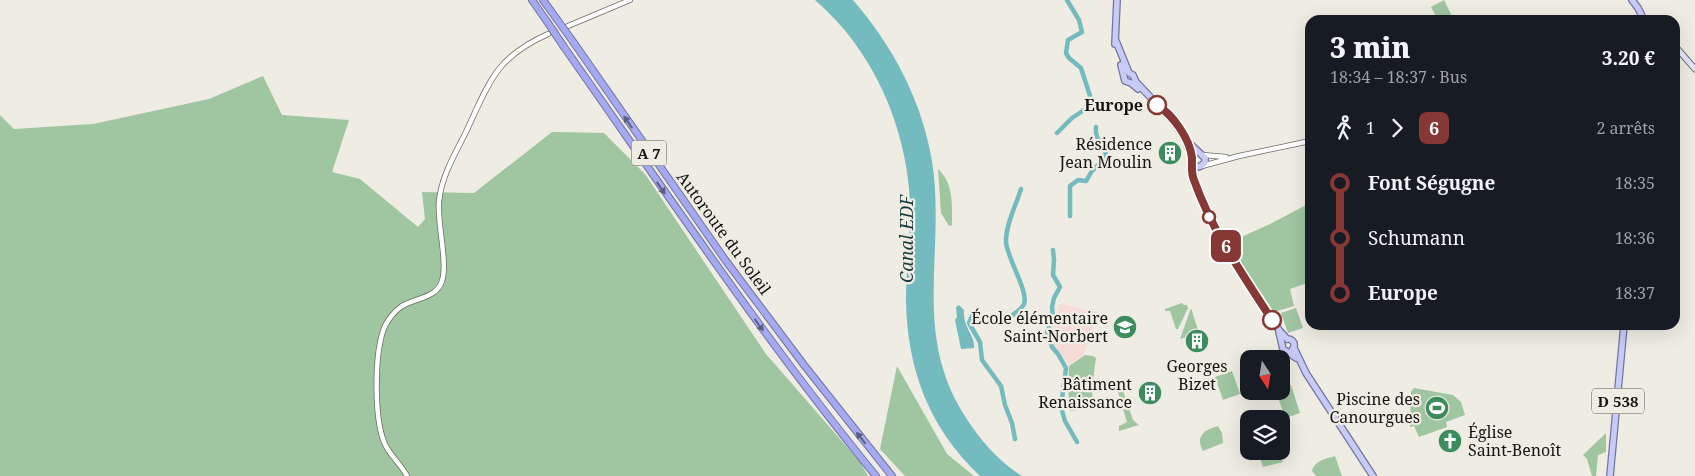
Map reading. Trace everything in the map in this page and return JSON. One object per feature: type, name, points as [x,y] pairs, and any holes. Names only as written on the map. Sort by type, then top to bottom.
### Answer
[{"type":"highway","name":"Autoroute du Soleil","points":[[532,0],[730,286],[876,476]]},
{"type":"highway","name":"Autoroute du Soleil","points":[[544,0],[726,262],[892,476]]},
{"type":"main road","points":[[1117,0],[1116,52],[1127,74],[1125,81],[1132,82],[1174,121],[1185,139],[1192,161],[1193,179],[1202,204],[1216,231],[1279,330],[1285,341],[1283,349],[1291,350],[1300,362],[1373,476]]},
{"type":"main road","points":[[1632,0],[1638,15]]},
{"type":"main road","points":[[1632,0],[1642,15]]},
{"type":"main road","points":[[1680,52],[1695,69]]},
{"type":"main road","points":[[1127,74],[1133,75],[1132,82]]},
{"type":"main road","points":[[1185,139],[1205,160],[1195,182]]},
{"type":"main road","points":[[1192,161],[1196,154],[1201,154]]},
{"type":"main road","points":[[1192,161],[1195,166],[1202,166]]},
{"type":"main road","name":"D 538","points":[[1610,476],[1624,330]]},
{"type":"main road","points":[[1285,341],[1293,341],[1291,350]]},
{"type":"street","points":[[568,26],[630,0]]},
{"type":"street","points":[[407,476],[384,442],[377,407],[376,389],[382,335],[395,312],[410,302],[432,293],[442,283],[444,268],[439,213],[441,186],[488,87],[499,69],[514,54],[531,42],[548,34]]},
{"type":"street","points":[[1202,166],[1232,157],[1305,142]]},
{"type":"street","points":[[1201,154],[1216,158],[1232,157]]},
{"type":"shaded area","points":[[1060,304],[1097,312],[1084,354],[1069,365],[1054,346],[1052,333]]},
{"type":"green space","points":[[1444,0],[1452,15],[1435,15],[1431,7]]},
{"type":"green space","points":[[263,76],[282,115],[349,120],[332,172],[360,179],[418,227],[425,219],[422,192],[474,193],[552,132],[604,133],[645,174],[766,354],[860,462],[868,476],[0,476],[0,115],[14,129],[93,124],[209,99]]},
{"type":"green space","points":[[938,169],[947,181],[951,195],[952,225],[949,226],[941,213]]},
{"type":"green space","points":[[1305,206],[1305,284],[1290,289],[1294,306],[1274,312],[1228,243]]},
{"type":"green space","points":[[1182,303],[1187,305],[1188,308],[1178,329],[1176,329],[1170,311],[1165,311],[1165,309]]},
{"type":"green space","points":[[1191,308],[1199,333],[1180,339]]},
{"type":"green space","points":[[1296,308],[1303,328],[1288,333],[1281,313]]},
{"type":"green space","points":[[1085,355],[1096,358],[1092,388],[1093,408],[1070,411],[1068,389],[1069,366]]},
{"type":"green space","points":[[897,366],[947,454],[974,476],[905,476],[880,449]]},
{"type":"green space","points":[[1232,371],[1240,394],[1223,400],[1215,377]]},
{"type":"green space","points":[[1290,385],[1300,413],[1290,416],[1290,410],[1282,410],[1279,400],[1290,400]]},
{"type":"green space","points":[[1124,388],[1126,390],[1123,391],[1133,420],[1139,425],[1119,431],[1119,426],[1127,422],[1118,392],[1114,392]]},
{"type":"green space","name":"Piscine des Canourgues","points":[[1414,388],[1453,395],[1461,402],[1465,415],[1446,422],[1447,427],[1419,437],[1414,426],[1410,427],[1411,392]]},
{"type":"green space","points":[[1218,426],[1222,433],[1223,443],[1203,451],[1200,441],[1202,434]]},
{"type":"green space","points":[[1606,433],[1606,452],[1598,455],[1596,476],[1592,476],[1587,459],[1583,455]]},
{"type":"green space","points":[[1335,456],[1342,476],[1316,476],[1312,471],[1313,467],[1321,460]]},
{"type":"green space","points":[[1261,460],[1282,460],[1283,462],[1263,467]]},
{"type":"water","name":"Canal EDF","points":[[815,0],[853,0],[881,36],[904,75],[921,117],[932,161],[936,226],[934,320],[939,351],[948,382],[963,413],[982,440],[997,456],[1022,476],[980,476],[947,438],[924,396],[916,373],[907,325],[906,288],[910,201],[902,145],[883,91],[869,66],[854,42],[836,20]]},
{"type":"water","points":[[959,305],[964,310],[965,322],[973,339],[974,348],[961,349],[955,320],[957,317],[956,307]]},
{"type":"waterway","points":[[1057,133],[1092,102],[1081,68],[1066,53],[1068,40],[1082,32],[1079,20],[1067,0]]},
{"type":"waterway","points":[[1070,216],[1070,186],[1078,180],[1086,181],[1092,171],[1105,158],[1106,154],[1097,137],[1096,127]]},
{"type":"waterway","points":[[1015,439],[1001,386],[982,360],[980,342],[969,323],[972,316],[1010,317],[1024,304],[1025,298],[1021,283],[1006,241],[1009,221],[1021,189]]},
{"type":"waterway","points":[[1053,250],[1053,275],[1060,287],[1054,298],[1052,307],[1053,317],[1047,332],[1052,347],[1066,368],[1061,407],[1065,421],[1077,442]]},
{"type":"tunnel","points":[[548,34],[566,27]]},
{"type":"bus line","name":"6","points":[[1157,105],[1174,121],[1185,139],[1192,158],[1193,179],[1202,204],[1216,231],[1272,320]]},
{"type":"place","name":"Europe","points":[[1157,105]]},
{"type":"place","name":"Résidence Jean Moulin","points":[[1170,153]]},
{"type":"place","name":"École élémentaire Saint-Norbert","points":[[1125,327]]},
{"type":"place","name":"Georges Bizet","points":[[1197,341]]},
{"type":"place","name":"Bâtiment Renaissance","points":[[1150,393]]},
{"type":"place","name":"Piscine des Canourgues","points":[[1437,408]]},
{"type":"place","name":"Église Saint-Benoît","points":[[1450,441]]}]
